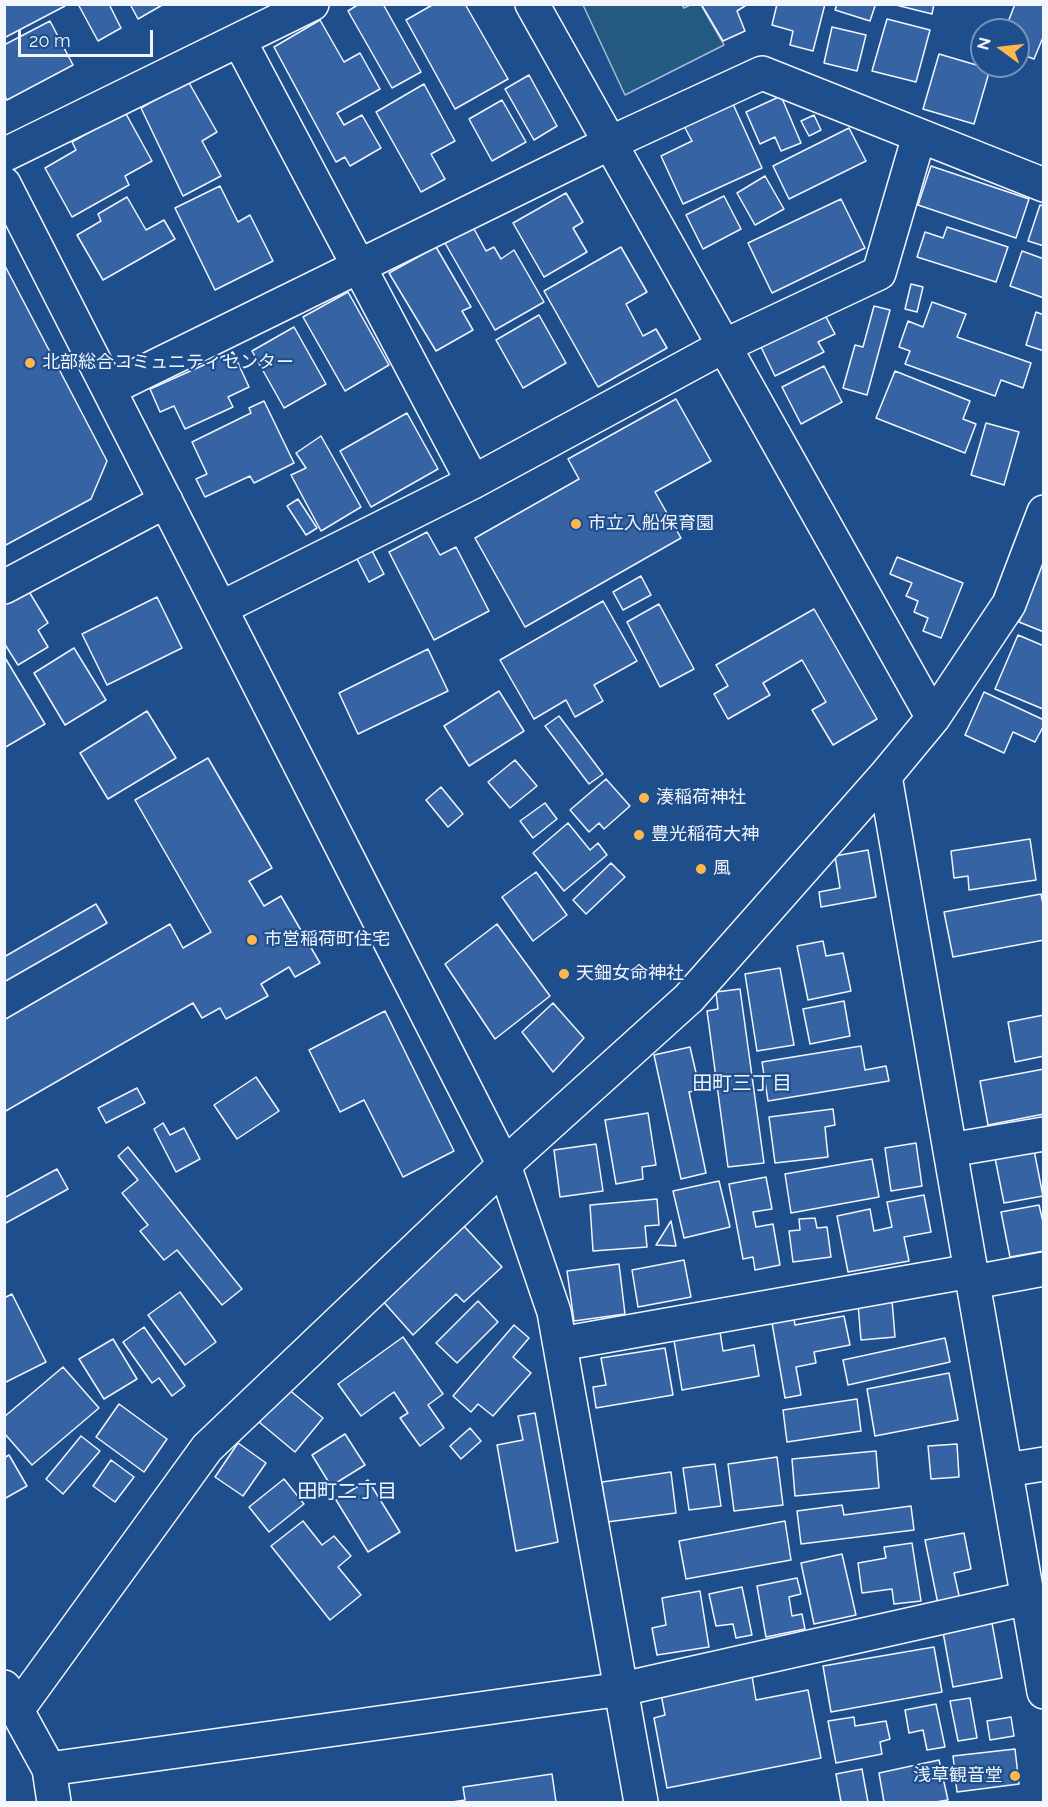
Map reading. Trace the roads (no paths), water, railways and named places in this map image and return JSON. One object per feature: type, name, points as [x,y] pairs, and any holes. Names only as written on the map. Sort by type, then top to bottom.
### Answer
[{"type":"street","points":[[532,4],[933,718]]},
{"type":"street","points":[[4,155],[310,5]]},
{"type":"street","points":[[239,40],[473,482]]},
{"type":"street","points":[[109,389],[610,143],[762,73],[1044,185]]},
{"type":"street","points":[[221,608],[473,482],[724,346],[879,273],[919,136]]},
{"type":"street","points":[[4,184],[504,1165],[554,1312],[641,1803]]},
{"type":"street","points":[[4,587],[166,501]]},
{"type":"street","points":[[54,1803],[49,1769],[11,1699],[207,1448],[504,1165],[689,998],[885,777],[933,718],[1009,604],[1044,512]]},
{"type":"street","points":[[885,777],[1044,1692]]},
{"type":"street","points":[[950,1150],[1044,1134]]},
{"type":"street","points":[[560,1344],[972,1277],[1044,1269]]},
{"type":"street","points":[[1006,1470],[1044,1464]]},
{"type":"street","points":[[49,1769],[622,1689],[1028,1598]]},
{"type":"place","name":"北部総合コミュニティセンター","points":[[30,363]]},
{"type":"place","name":"市立入船保育園","points":[[576,524]]},
{"type":"place","name":"湊稲荷神社","points":[[644,798]]},
{"type":"place","name":"豊光稲荷大神","points":[[639,835]]},
{"type":"place","name":"風","points":[[701,869]]},
{"type":"place","name":"市営稲荷町住宅","points":[[252,940]]},
{"type":"place","name":"天鈿女命神社","points":[[564,974]]},
{"type":"place","name":"浅草観音堂","points":[[1015,1776]]},
{"type":"district","name":"田町三丁目","points":[[742,1084]]},
{"type":"district","name":"田町二丁目","points":[[347,1492]]}]
